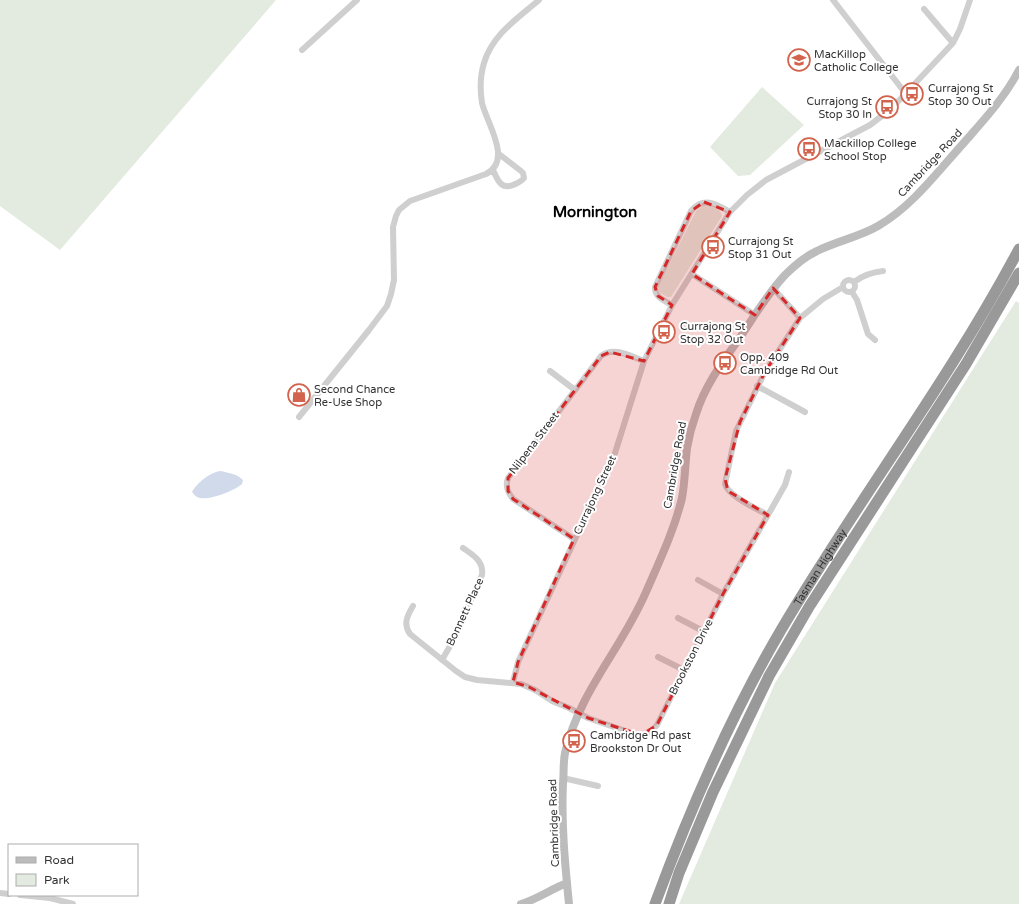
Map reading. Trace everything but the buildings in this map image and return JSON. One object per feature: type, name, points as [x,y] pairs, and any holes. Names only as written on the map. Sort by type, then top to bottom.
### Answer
[{"type":"highway","name":"Tasman Highway","points":[[655,904],[674,853],[725,735],[760,669],[806,590],[969,337],[1019,249]]},
{"type":"highway","name":"Tasman Highway","points":[[669,904],[679,873],[713,792],[773,670],[809,606],[966,364],[1019,273]]},
{"type":"main road","name":"Cambridge Road","points":[[569,904],[562,802],[564,757],[578,713],[594,683],[633,619],[672,530],[682,496],[687,448],[691,430],[697,410],[708,386],[773,288],[787,273],[816,251],[866,232],[880,225],[904,207],[935,176],[987,116],[1006,91],[1019,70]]},
{"type":"main road","points":[[521,904],[534,900],[567,883]]},
{"type":"street","points":[[302,50],[357,0]]},
{"type":"street","points":[[299,417],[383,313],[387,306],[394,280],[393,227],[399,210],[410,201],[493,170],[497,163],[499,154],[481,96],[481,83],[484,65],[492,46],[503,32],[539,0]]},
{"type":"street","points":[[833,0],[906,94]]},
{"type":"street","name":"Currajong Street","points":[[513,682],[518,662],[615,453],[644,361],[672,305],[730,212],[755,188],[874,123],[892,109],[954,43],[970,0]]},
{"type":"street","points":[[924,9],[954,43]]},
{"type":"street","points":[[493,170],[499,184],[505,187],[509,187],[520,182],[524,178],[521,171],[499,154]]},
{"type":"street","points":[[672,305],[658,296],[655,292],[655,287],[692,211],[698,205],[706,202],[730,212]]},
{"type":"street","points":[[854,282],[859,278],[883,271]]},
{"type":"street","points":[[692,274],[755,315]]},
{"type":"street","points":[[768,515],[732,494],[726,488],[725,484],[736,431],[758,386],[800,318],[823,299],[843,287],[843,283],[846,280],[854,282]]},
{"type":"street","points":[[852,292],[856,287],[854,282]]},
{"type":"street","points":[[843,287],[846,292],[852,292]]},
{"type":"street","points":[[773,288],[800,318]]},
{"type":"street","points":[[852,292],[857,300],[868,334],[875,340]]},
{"type":"street","name":"Nilpena Street","points":[[574,539],[513,498],[508,491],[506,482],[510,474],[601,356],[607,352],[617,352],[644,361]]},
{"type":"street","points":[[550,370],[575,390]]},
{"type":"street","points":[[758,386],[805,412]]},
{"type":"street","name":"Brookston Drive","points":[[413,606],[407,618],[406,627],[408,631],[461,674],[471,679],[513,682],[529,687],[552,701],[588,718],[637,735],[649,733],[657,725],[723,594],[786,485],[789,472]]},
{"type":"street","name":"Bonnett Place","points":[[442,660],[450,646],[483,571],[481,563],[463,548]]},
{"type":"street","points":[[698,580],[723,594]]},
{"type":"street","points":[[678,618],[703,632]]},
{"type":"street","points":[[658,657],[684,670]]},
{"type":"street","points":[[563,778],[598,786]]},
{"type":"street","points":[[30,896],[50,898],[73,904]]},
{"type":"highlighted area","points":[[704,202],[730,212],[692,274],[755,315],[773,288],[800,318],[765,372],[740,422],[725,479],[728,491],[768,515],[723,594],[657,725],[641,735],[588,718],[529,687],[513,682],[518,662],[574,539],[513,499],[508,491],[508,478],[601,356],[610,352],[644,361],[672,305],[658,296],[655,287],[691,211]]},
{"type":"green space","points":[[0,0],[276,0],[60,250],[0,206]]},
{"type":"green space","points":[[762,87],[804,125],[750,175],[738,176],[710,147]]},
{"type":"green space","points":[[709,205],[719,210],[722,216],[671,297],[667,297],[659,292],[658,287],[696,211],[703,206]]},
{"type":"green space","points":[[1016,301],[1019,303],[1019,904],[679,904],[775,683]]},
{"type":"water","points":[[221,471],[238,476],[243,480],[242,484],[227,493],[214,497],[201,498],[195,496],[192,492],[204,478]]},
{"type":"place","name":"MacKillop Catholic College","points":[[799,60]]},
{"type":"place","name":"Currajong St Stop 30 Out","points":[[912,94]]},
{"type":"place","name":"Currajong St Stop 30 In","points":[[887,107]]},
{"type":"place","name":"Mackillop College School Stop","points":[[809,149]]},
{"type":"place","name":"Currajong St Stop 31 Out","points":[[713,247]]},
{"type":"place","name":"Currajong St Stop 32 Out","points":[[664,332]]},
{"type":"place","name":"Opp. 409 Cambridge Rd Out","points":[[725,363]]},
{"type":"place","name":"Second Chance Re-Use Shop","points":[[299,395]]},
{"type":"place","name":"Cambridge Rd past Brookston Dr Out","points":[[574,741]]},
{"type":"district","name":"Mornington","points":[[595,212]]}]
